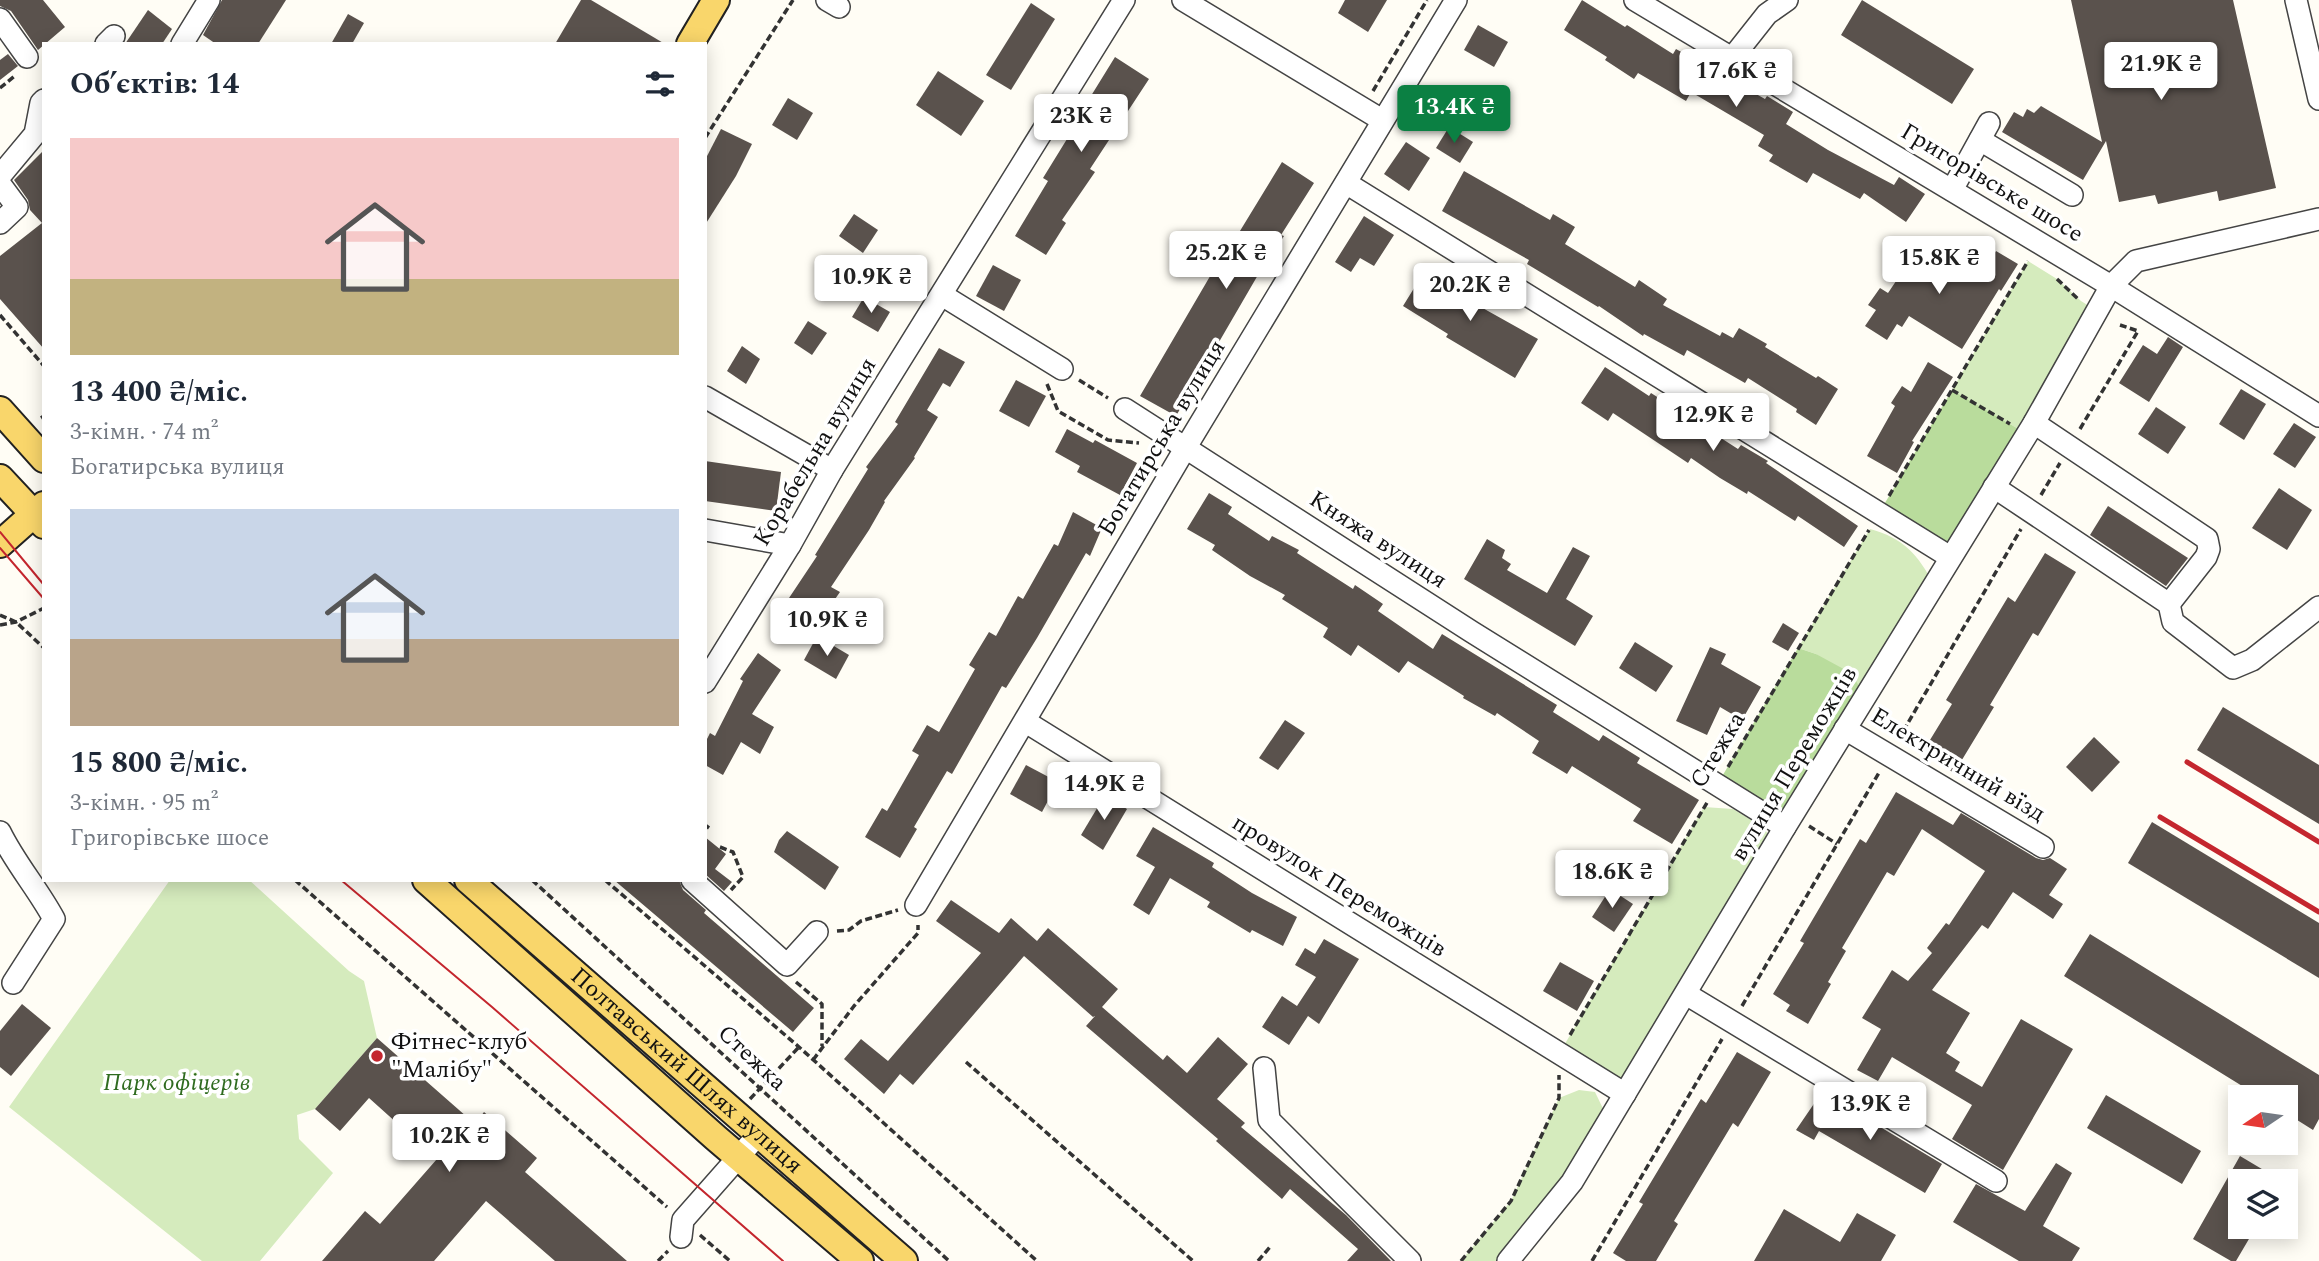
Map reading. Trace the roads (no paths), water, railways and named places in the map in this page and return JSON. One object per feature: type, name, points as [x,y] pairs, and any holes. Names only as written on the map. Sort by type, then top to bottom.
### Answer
[{"type":"main road","points":[[691,42],[716,0]]},
{"type":"main road","points":[[0,410],[42,457]]},
{"type":"main road","points":[[0,478],[40,515],[0,544]]},
{"type":"main road","name":"Полтавський Шлях вулиця","points":[[428,882],[738,1157],[860,1261]]},
{"type":"main road","name":"Полтавський Шлях вулиця","points":[[470,882],[904,1261]]},
{"type":"street","points":[[184,42],[209,0]]},
{"type":"street","name":"Корабельна вулиця","points":[[707,679],[832,470],[1124,0]]},
{"type":"street","points":[[1183,0],[1382,120]]},
{"type":"street","name":"Богатирська вулиця","points":[[916,905],[1186,447],[1456,0]]},
{"type":"street","name":"Григорівське шосе","points":[[1635,0],[2111,286],[2319,416]]},
{"type":"street","points":[[1733,57],[1767,14],[1787,0]]},
{"type":"street","points":[[2296,0],[2319,99]]},
{"type":"street","points":[[0,19],[27,57]]},
{"type":"street","points":[[0,176],[35,134],[42,102]]},
{"type":"street","points":[[1952,190],[1984,131],[2073,195]]},
{"type":"street","points":[[1346,183],[1950,557]]},
{"type":"street","points":[[0,184],[17,207],[0,223]]},
{"type":"street","name":"вулиця Переможців","points":[[1519,1257],[1572,1182],[1785,827],[2030,428],[2111,286],[2136,261],[2319,219]]},
{"type":"street","points":[[942,295],[1062,369]]},
{"type":"street","points":[[707,398],[832,470]]},
{"type":"street","name":"Княжа вулиця","points":[[1125,409],[1460,625],[1785,827]]},
{"type":"street","points":[[2030,428],[2070,447],[2207,539],[2209,549],[2206,557],[2169,604]]},
{"type":"street","points":[[1994,487],[2169,604],[2173,622],[2232,668],[2252,660],[2319,607]]},
{"type":"street","points":[[707,530],[789,545]]},
{"type":"street","name":"провулок Переможців","points":[[1026,722],[1625,1094]]},
{"type":"street","name":"Електричний вїзд","points":[[1846,729],[2043,846]]},
{"type":"street","points":[[0,832],[10,853],[41,894],[54,919],[13,983]]},
{"type":"street","points":[[694,882],[788,965],[817,932]]},
{"type":"street","points":[[1686,994],[1996,1181]]},
{"type":"street","points":[[1264,1068],[1269,1120],[1410,1261]]},
{"type":"street","points":[[682,1228],[758,1135]]},
{"type":"tram line","points":[[0,532],[42,583]]},
{"type":"tram line","points":[[0,548],[42,597]]},
{"type":"tram line","points":[[343,882],[492,1007],[783,1261]]},
{"type":"railway","points":[[2187,762],[2319,842]]},
{"type":"railway","points":[[2160,817],[2319,912]]},
{"type":"place","name":"Фітнес-клуб \"Малібу\"","points":[[377,1056]]},
{"type":"park label","name":"Парк офіцерів","points":[[177,1083]]}]
